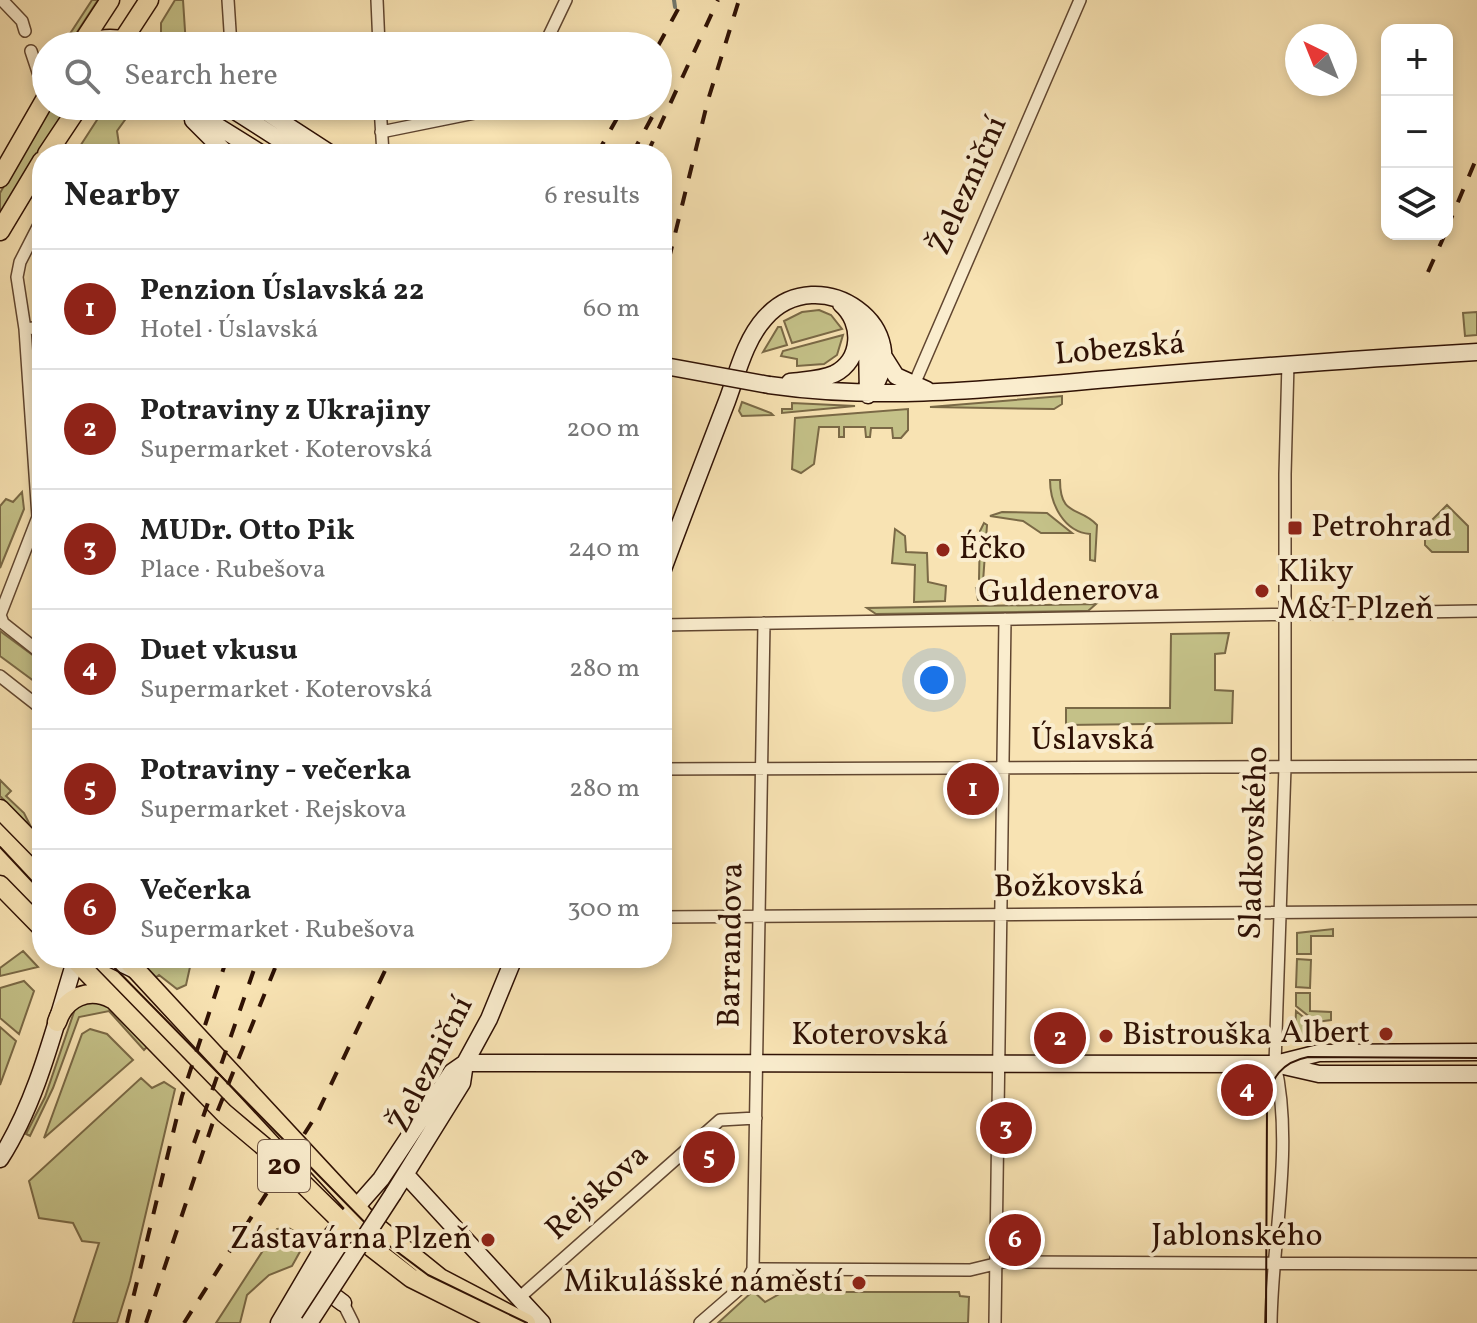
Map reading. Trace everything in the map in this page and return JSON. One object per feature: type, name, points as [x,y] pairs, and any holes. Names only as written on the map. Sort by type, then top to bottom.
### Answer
[{"type":"main road","points":[[88,32],[110,0]]},
{"type":"main road","points":[[133,32],[149,0]]},
{"type":"main road","points":[[98,17],[100,32]]},
{"type":"main road","points":[[0,178],[33,120]]},
{"type":"main road","points":[[54,144],[70,120]]},
{"type":"main road","points":[[191,120],[214,144]]},
{"type":"main road","points":[[209,120],[248,144]]},
{"type":"main road","points":[[221,120],[238,137]]},
{"type":"main road","points":[[249,120],[286,144]]},
{"type":"main road","points":[[279,120],[316,144]]},
{"type":"main road","points":[[0,231],[32,178]]},
{"type":"main road","points":[[672,546],[758,326],[785,302],[820,295],[843,300],[862,311],[880,340],[892,373],[912,390]]},
{"type":"main road","points":[[672,367],[769,385],[830,376],[853,355],[857,335],[854,318],[842,304],[820,295]]},
{"type":"main road","points":[[820,295],[848,307],[863,328],[867,343],[868,395]]},
{"type":"main road","points":[[868,395],[882,371],[880,340]]},
{"type":"main road","name":"Lobezská","points":[[769,385],[868,395],[912,390],[937,393],[1288,363],[1477,352]]},
{"type":"main road","points":[[0,809],[32,842]]},
{"type":"main road","points":[[0,885],[32,917]]},
{"type":"main road","points":[[0,1159],[15,1136],[73,968]]},
{"type":"main road","name":"20","points":[[84,968],[224,1113],[274,1155],[347,1228],[411,1278],[501,1323]]},
{"type":"main road","name":"20","points":[[133,968],[361,1213],[440,1278],[526,1323]]},
{"type":"main road","name":"Železniční","points":[[309,1323],[462,1083],[465,1063],[489,1019],[510,968]]},
{"type":"main road","points":[[57,1022],[67,1004],[79,996],[99,994],[112,999]]},
{"type":"main road","name":"Koterovská","points":[[1275,1064],[1319,1053],[1477,1052]]},
{"type":"main road","points":[[279,1323],[361,1213],[452,1072],[465,1063]]},
{"type":"main road","name":"Koterovská","points":[[465,1063],[1275,1064],[1319,1074],[1477,1074]]},
{"type":"main road","points":[[224,1113],[276,1124]]},
{"type":"main road","points":[[406,1175],[542,1323]]},
{"type":"main road","points":[[295,1323],[347,1228]]},
{"type":"main road","points":[[304,1303],[325,1292],[343,1303]]},
{"type":"street","points":[[2,0],[22,21],[25,31]]},
{"type":"street","points":[[228,0],[230,32]]},
{"type":"street","points":[[377,0],[378,32]]},
{"type":"street","points":[[551,32],[566,0]]},
{"type":"street","name":"Železniční","points":[[912,390],[1080,0]]},
{"type":"street","points":[[381,120],[382,144]]},
{"type":"street","points":[[381,132],[440,120]]},
{"type":"street","points":[[32,240],[18,270],[20,313],[32,386]]},
{"type":"street","points":[[25,329],[32,328]]},
{"type":"street","name":"Sladkovského","points":[[1271,1323],[1273,1263],[1278,1229],[1281,1102],[1275,1064],[1285,767],[1288,363]]},
{"type":"street","points":[[32,537],[0,615],[3,623],[32,646]]},
{"type":"street","name":"Guldenerova","points":[[672,625],[1477,611]]},
{"type":"street","points":[[995,1323],[1005,619]]},
{"type":"street","name":"Barrandova","points":[[753,1269],[764,623]]},
{"type":"street","points":[[0,676],[32,701]]},
{"type":"street","name":"Úslavská","points":[[672,769],[1477,766]]},
{"type":"street","name":"Božkovská","points":[[672,917],[1477,911]]},
{"type":"street","name":"Rejskova","points":[[520,1297],[720,1120],[756,1118]]},
{"type":"street","points":[[700,1323],[745,1284],[753,1269],[970,1270],[996,1264]]},
{"type":"street","name":"Jablonského","points":[[996,1264],[1477,1264]]},
{"type":"street","points":[[343,1303],[353,1323]]},
{"type":"shaded area","points":[[92,0],[98,0],[77,32],[71,32]]},
{"type":"shaded area","points":[[175,0],[183,0],[185,32],[161,32],[161,23]]},
{"type":"shaded area","points":[[42,120],[59,120],[44,144],[32,144],[32,163],[0,214],[0,193]]},
{"type":"shaded area","points":[[97,120],[125,120],[117,131],[119,144],[81,144]]},
{"type":"shaded area","points":[[819,310],[831,315],[842,329],[792,343],[784,321],[802,312]]},
{"type":"shaded area","points":[[1477,312],[1477,335],[1465,336],[1463,313]]},
{"type":"shaded area","points":[[778,327],[781,327],[787,345],[763,352]]},
{"type":"shaded area","points":[[843,335],[837,355],[824,364],[797,366],[797,359],[781,356],[783,351]]},
{"type":"shaded area","points":[[1062,396],[1062,404],[1054,409],[930,407]]},
{"type":"shaded area","points":[[742,402],[773,415],[742,416],[739,411]]},
{"type":"shaded area","points":[[792,403],[855,406],[782,413],[782,409],[792,409]]},
{"type":"shaded area","points":[[908,409],[908,430],[901,438],[893,438],[892,428],[871,428],[870,437],[866,437],[865,427],[844,427],[844,437],[839,437],[839,427],[819,427],[814,464],[801,473],[792,469],[795,418]]},
{"type":"shaded area","points":[[1050,480],[1060,480],[1067,506],[1097,525],[1095,561],[1090,560],[1090,534],[1073,528],[1060,515]]},
{"type":"shaded area","points":[[22,492],[24,509],[0,568],[0,506],[6,499],[13,502]]},
{"type":"shaded area","points":[[1447,505],[1468,526],[1468,552],[1432,552],[1425,545],[1425,527]]},
{"type":"shaded area","points":[[1002,512],[1047,513],[1072,533],[1041,533],[1023,521],[990,516]]},
{"type":"shaded area","points":[[984,523],[987,525],[983,582],[979,579],[980,531]]},
{"type":"shaded area","points":[[895,529],[905,536],[906,552],[927,553],[928,582],[946,586],[945,601],[914,602],[915,565],[892,563]]},
{"type":"shaded area","points":[[985,586],[986,596],[1086,599],[978,600],[976,588]]},
{"type":"shaded area","points":[[1096,604],[1088,611],[876,614],[867,608]]},
{"type":"shaded area","points":[[0,631],[32,655],[32,680],[0,656]]},
{"type":"shaded area","points":[[1229,633],[1225,653],[1215,654],[1215,690],[1233,691],[1232,723],[1066,725],[1066,708],[1170,708],[1171,634]]},
{"type":"shaded area","points":[[0,780],[11,791],[6,796],[24,813],[31,827],[0,796]]},
{"type":"shaded area","points":[[1333,929],[1333,936],[1311,936],[1311,954],[1297,954],[1297,933]]},
{"type":"shaded area","points":[[23,951],[32,961],[34,968],[0,976],[0,968]]},
{"type":"shaded area","points":[[1297,959],[1311,960],[1310,988],[1296,987]]},
{"type":"shaded area","points":[[146,968],[190,968],[186,985],[177,989],[159,975],[155,978]]},
{"type":"shaded area","points":[[24,981],[34,991],[19,1034],[0,1018],[0,988]]},
{"type":"shaded area","points":[[1296,993],[1310,993],[1310,1011],[1331,1012],[1331,1020],[1316,1022],[1296,1006]]},
{"type":"shaded area","points":[[103,999],[149,1045],[144,1050],[109,1011],[79,1017],[53,1088],[30,1136],[26,1134],[45,1097],[75,1009],[79,1004]]},
{"type":"shaded area","points":[[1296,1011],[1313,1025],[1314,1039],[1295,1035]]},
{"type":"shaded area","points":[[0,1027],[16,1041],[0,1085]]},
{"type":"shaded area","points":[[90,1029],[107,1034],[133,1060],[44,1138],[82,1034]]},
{"type":"shaded area","points":[[141,1078],[152,1088],[164,1082],[175,1089],[130,1281],[117,1323],[73,1323],[99,1243],[82,1241],[73,1223],[39,1218],[29,1181]]},
{"type":"shaded area","points":[[289,1228],[307,1239],[292,1266],[269,1275],[247,1295],[240,1323],[216,1323],[277,1229]]},
{"type":"shaded area","name":"Mikulášské náměstí","points":[[753,1291],[765,1302],[783,1292],[959,1292],[960,1296],[969,1297],[968,1323],[718,1323]]},
{"type":"waterway","points":[[674,0],[675,7]]},
{"type":"tram line","points":[[0,847],[32,881]]},
{"type":"tram line","points":[[115,968],[384,1242],[428,1275],[527,1323]]},
{"type":"tram line","points":[[1266,1323],[1267,1104],[1274,1079],[1284,1067],[1308,1057],[1477,1058]]},
{"type":"railway","points":[[666,32],[683,0]]},
{"type":"railway","points":[[672,100],[718,0]]},
{"type":"railway","points":[[672,246],[708,100],[739,0]]},
{"type":"railway","points":[[603,144],[616,120]]},
{"type":"railway","points":[[637,144],[650,120]]},
{"type":"railway","points":[[652,144],[663,120]]},
{"type":"railway","points":[[1453,214],[1477,157]]},
{"type":"railway","points":[[1428,272],[1442,240]]},
{"type":"railway","points":[[127,1323],[182,1096],[224,968]]},
{"type":"railway","points":[[194,1143],[255,968]]},
{"type":"railway","points":[[146,1323],[212,1125],[275,968]]},
{"type":"railway","points":[[184,1323],[317,1114],[386,968]]},
{"type":"place","name":"Petrohrad","points":[[1295,528]]},
{"type":"place","name":"Éčko","points":[[943,550]]},
{"type":"place","name":"Kliky M&T Plzeň","points":[[1262,591]]},
{"type":"place","name":"Penzion Úslavská 22","points":[[973,789]]},
{"type":"place","name":"Albert","points":[[1386,1034]]},
{"type":"place","name":"Bistrouška","points":[[1106,1036]]},
{"type":"place","name":"Potraviny z Ukrajiny","points":[[1060,1038]]},
{"type":"place","name":"Duet vkusu","points":[[1247,1090]]},
{"type":"place","name":"MUDr. Otto Pik","points":[[1006,1128]]},
{"type":"place","name":"Potraviny - večerka","points":[[709,1157]]},
{"type":"place","name":"Zástavárna Plzeň","points":[[488,1240]]},
{"type":"place","name":"Večerka","points":[[1015,1240]]},
{"type":"place","name":"Mikulášské náměstí","points":[[859,1283]]}]
